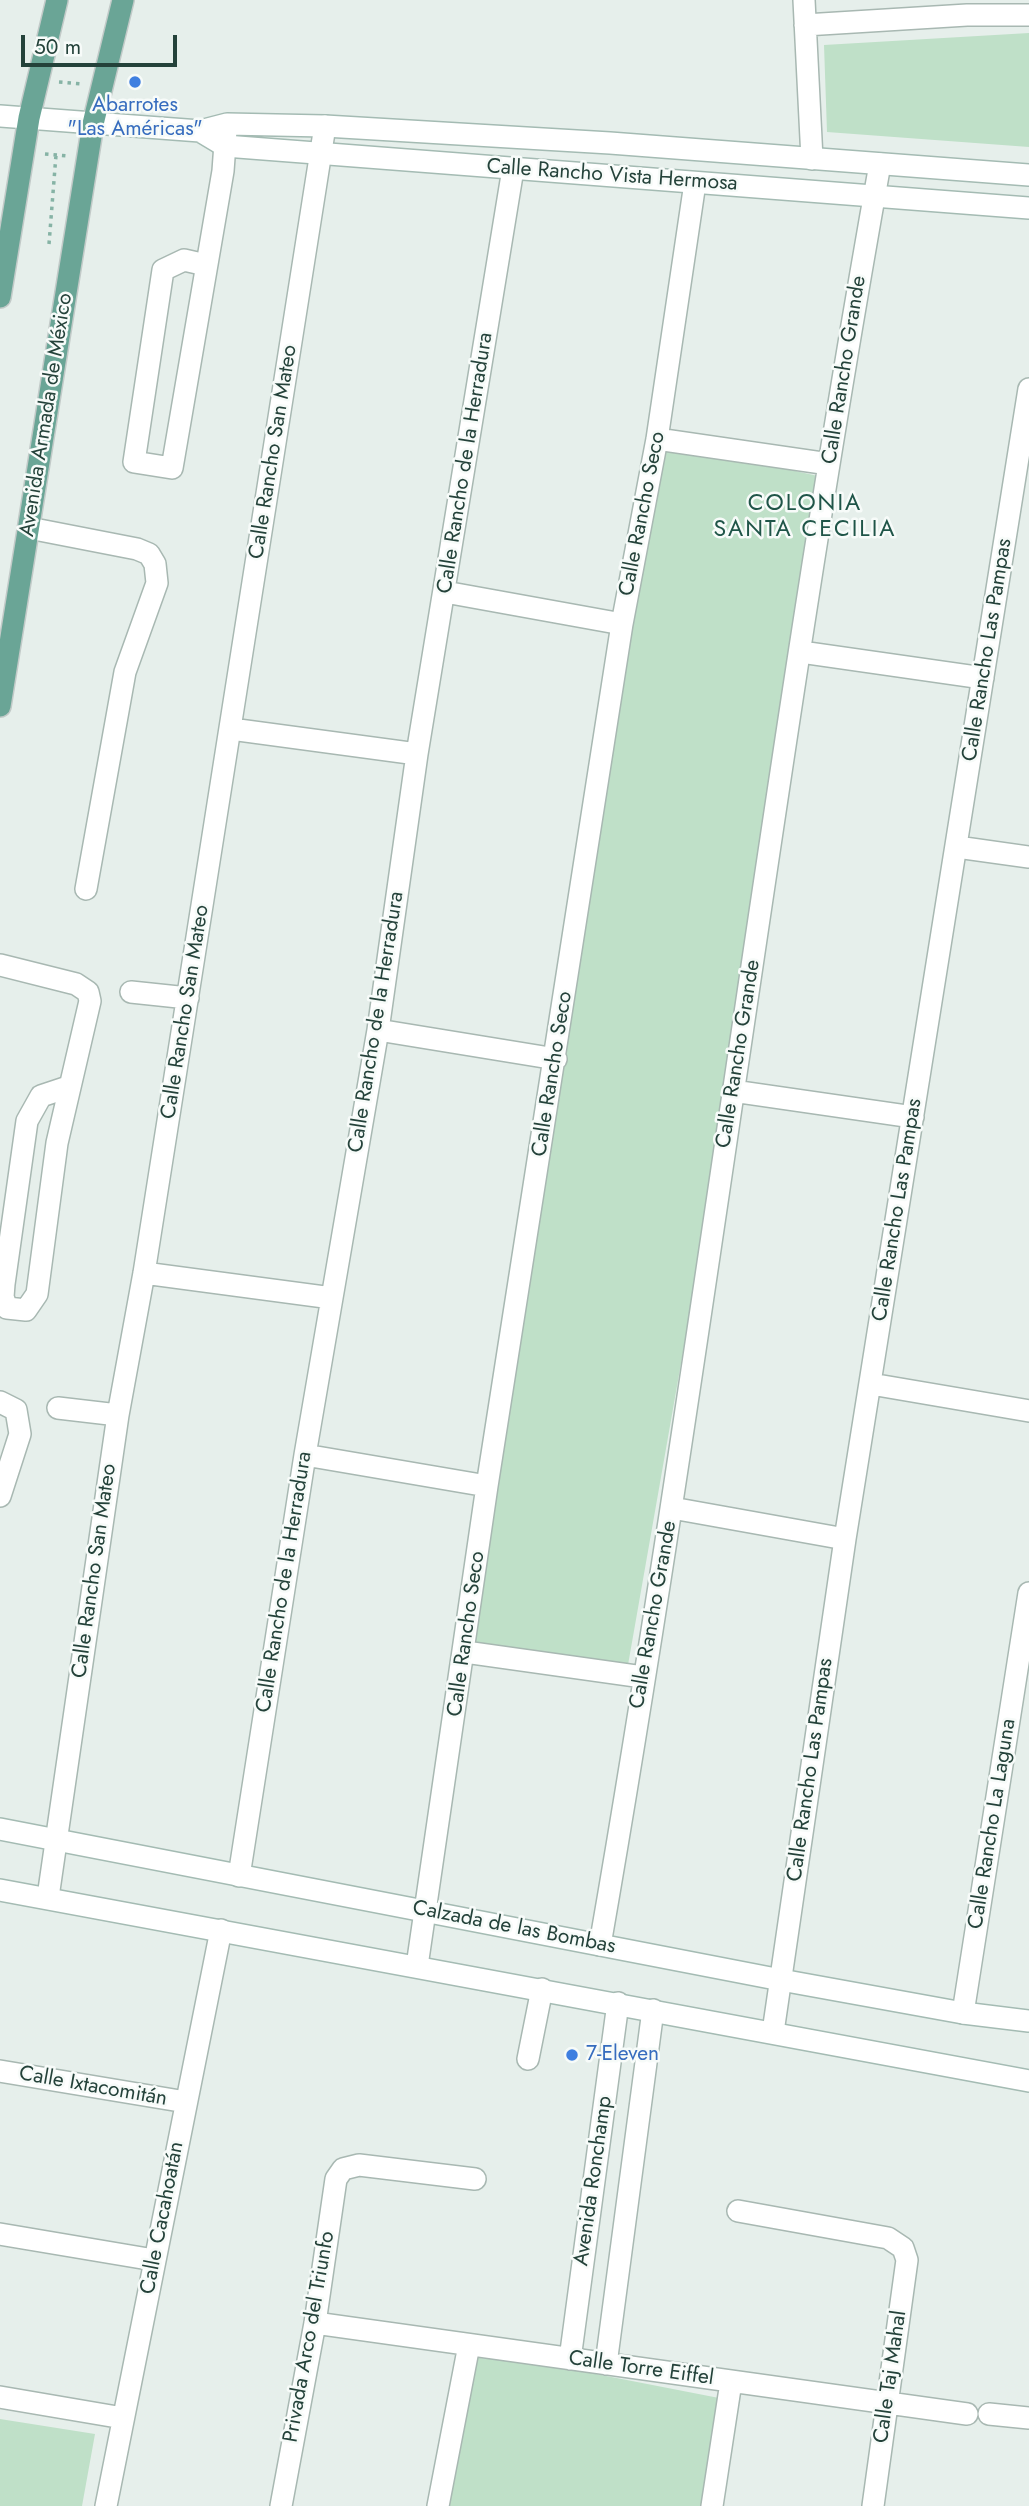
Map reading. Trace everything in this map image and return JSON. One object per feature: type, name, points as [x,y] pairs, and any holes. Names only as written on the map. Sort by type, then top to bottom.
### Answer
[{"type":"main road","points":[[0,297],[29,118],[57,0]]},
{"type":"main road","name":"Avenida Armada de México","points":[[0,706],[93,124],[123,0]]},
{"type":"street","points":[[804,0],[812,159]]},
{"type":"street","points":[[805,25],[967,8],[1029,15]]},
{"type":"street","name":"Calle Rancho Vista Hermosa","points":[[0,116],[200,131],[227,124],[325,126],[610,143],[1029,176]]},
{"type":"street","points":[[206,265],[184,260],[163,270],[134,462],[172,468],[206,265],[227,124]]},
{"type":"street","name":"Calle Rancho San Mateo","points":[[48,1898],[118,1415],[144,1273],[325,126]]},
{"type":"street","name":"Calle Rancho Vista Hermosa","points":[[200,131],[225,146],[1029,208]]},
{"type":"street","points":[[607,176],[610,143]]},
{"type":"street","name":"Calle Rancho Grande","points":[[600,1945],[672,1508],[829,464],[880,164]]},
{"type":"street","name":"Calle Rancho de la Herradura","points":[[239,1876],[305,1455],[378,1030],[417,754],[513,169]]},
{"type":"street","name":"Calle Rancho Seco","points":[[416,1966],[465,1652],[487,1486],[556,1059],[622,624],[657,439],[695,183]]},
{"type":"street","name":"Calle Rancho Las Pampas","points":[[773,2032],[845,1539],[1029,388]]},
{"type":"street","points":[[657,439],[829,464]]},
{"type":"street","points":[[29,528],[137,549],[149,554],[155,564],[157,583],[125,672],[86,889]]},
{"type":"street","points":[[445,592],[622,624]]},
{"type":"street","points":[[801,652],[983,678]]},
{"type":"street","points":[[231,729],[417,754]]},
{"type":"street","points":[[957,847],[1029,857]]},
{"type":"street","points":[[0,965],[76,984],[88,992],[90,1011],[68,1087],[57,1143],[37,1294],[26,1310],[7,1308],[3,1297],[4,1284],[27,1121],[34,1104],[41,1096],[68,1087]]},
{"type":"street","points":[[131,992],[188,998]]},
{"type":"street","points":[[378,1030],[556,1059]]},
{"type":"street","points":[[733,1091],[913,1118]]},
{"type":"street","points":[[144,1273],[332,1298]]},
{"type":"street","points":[[871,1384],[1029,1411]]},
{"type":"street","points":[[0,1496],[20,1434],[8,1406]]},
{"type":"street","points":[[58,1408],[118,1415]]},
{"type":"street","points":[[305,1455],[487,1486]]},
{"type":"street","points":[[672,1508],[845,1539]]},
{"type":"street","name":"Calle Rancho La Laguna","points":[[963,2013],[1029,1592]]},
{"type":"street","points":[[465,1652],[643,1677]]},
{"type":"street","name":"Calzada de las Bombas","points":[[0,1829],[781,1980],[963,2013],[1029,2021]]},
{"type":"street","points":[[0,1890],[1029,2081]]},
{"type":"street","name":"Calle Cacahoatán","points":[[106,2506],[221,1930]]},
{"type":"street","points":[[528,2059],[542,1989]]},
{"type":"street","name":"Avenida Ronchamp","points":[[570,2359],[618,2003]]},
{"type":"street","name":"Avenida Ronchamp","points":[[606,2364],[653,2010]]},
{"type":"street","name":"Calle Ixtacomitán","points":[[0,2071],[186,2102]]},
{"type":"street","name":"Privada Arco del Triunfo","points":[[281,2506],[314,2323],[336,2179],[343,2169],[359,2165],[475,2179]]},
{"type":"street","points":[[593,2190],[628,2195]]},
{"type":"street","name":"Calle Taj Mahal","points":[[738,2211],[888,2238],[903,2248],[907,2260],[873,2506]]},
{"type":"street","points":[[0,2234],[154,2260]]},
{"type":"street","name":"Calle Torre Eiffel","points":[[314,2323],[967,2414]]},
{"type":"street","points":[[438,2506],[469,2345]]},
{"type":"street","points":[[712,2506],[731,2382]]},
{"type":"street","points":[[0,2397],[123,2418]]},
{"type":"street","points":[[989,2414],[1029,2418]]},
{"type":"path","points":[[38,80],[102,85]]},
{"type":"path","points":[[24,152],[88,158]]},
{"type":"path","points":[[49,244],[56,155]]},
{"type":"green space","points":[[1029,33],[1029,147],[827,132],[824,45]]},
{"type":"green space","points":[[659,441],[818,476],[729,1090],[625,1682],[469,1658]]},
{"type":"green space","points":[[461,2356],[550,2365],[719,2398],[704,2506],[436,2506]]},
{"type":"green space","points":[[0,2419],[95,2434],[82,2506],[0,2506]]},
{"type":"place","name":"Abarrotes \"Las Américas\"","points":[[135,82]]},
{"type":"place","name":"7-Eleven","points":[[572,2055]]},
{"type":"district","name":"COLONIA SANTA CECILIA","points":[[805,517]]}]
